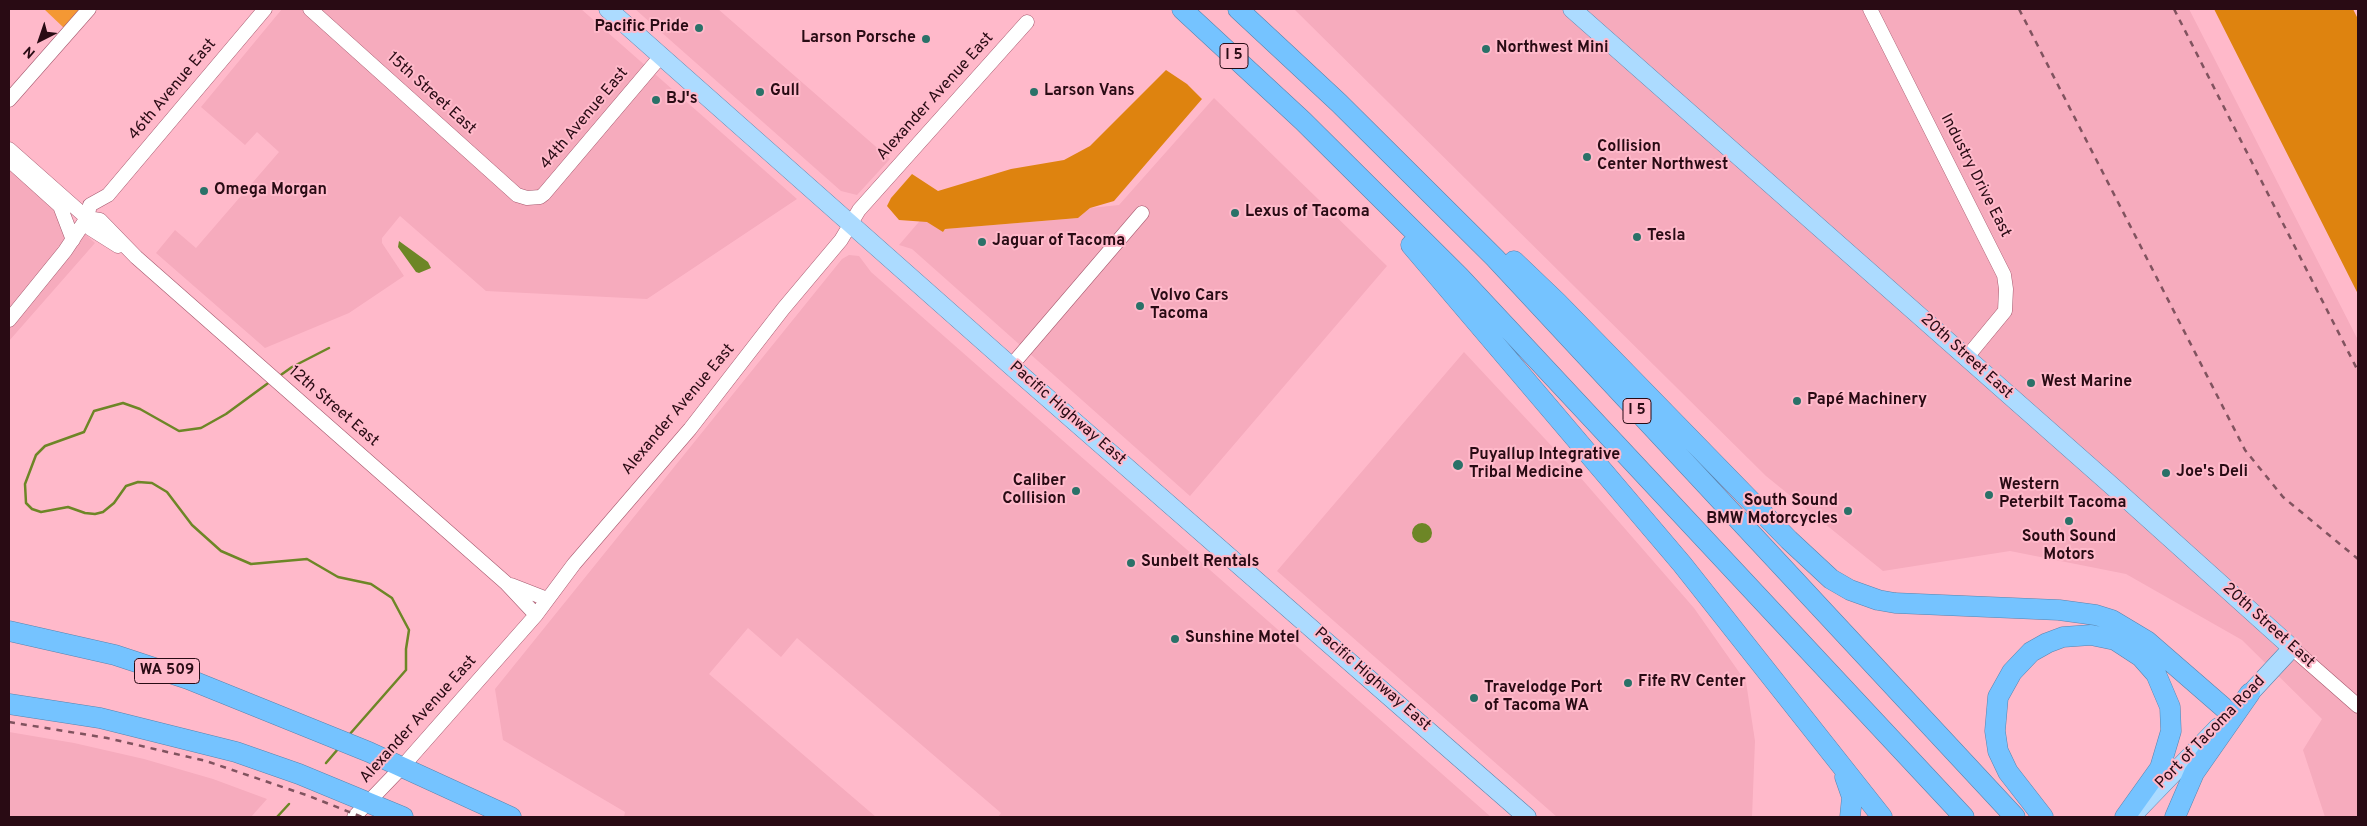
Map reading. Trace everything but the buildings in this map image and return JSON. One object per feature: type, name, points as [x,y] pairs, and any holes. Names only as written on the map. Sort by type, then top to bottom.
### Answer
[{"type":"highway","name":"I 5","points":[[1182,9],[1285,104],[1452,269],[1964,817]]},
{"type":"highway","name":"I 5","points":[[1238,9],[1433,195],[2015,817]]},
{"type":"highway","points":[[1285,104],[1446,284],[1682,564],[1882,817]]},
{"type":"highway","points":[[1433,195],[1479,228],[1557,302],[1789,540],[1830,578],[1850,590],[1878,600],[1895,603],[2059,610],[2096,615],[2112,620],[2147,641],[2231,714]]},
{"type":"highway","name":"WA 509","points":[[9,631],[82,646],[147,665],[320,731],[511,817]]},
{"type":"highway","points":[[2043,817],[2008,772],[1998,751],[1995,731],[1998,697],[2012,672],[2031,652],[2047,642],[2063,637],[2091,635],[2124,644],[2141,657],[2156,674],[2170,707],[2171,731],[2160,768],[2125,817]]},
{"type":"highway","points":[[2175,817],[2194,773],[2250,693]]},
{"type":"highway","points":[[9,704],[100,718],[189,739],[299,774],[369,801],[404,817]]},
{"type":"highway","points":[[1837,760],[1852,797],[1850,817]]},
{"type":"main road","name":"Pacific Highway East","points":[[608,9],[1010,366],[1527,817]]},
{"type":"main road","name":"20th Street East","points":[[1572,9],[1967,357],[2292,648]]},
{"type":"main road","name":"Port of Tacoma Road","points":[[2130,817],[2231,714],[2292,648]]},
{"type":"street","points":[[9,100],[89,9]]},
{"type":"street","name":"46th Avenue East","points":[[9,320],[73,240],[87,218],[90,205],[108,195],[265,9]]},
{"type":"street","name":"15th Street East","points":[[310,9],[517,194],[532,198]]},
{"type":"street","name":"Industry Drive East","points":[[1870,9],[2004,276],[2006,289],[2005,311],[1967,357]]},
{"type":"street","name":"Alexander Avenue East","points":[[354,817],[402,767],[536,615],[574,564],[690,429],[783,309],[841,240],[859,210],[1027,22]]},
{"type":"street","name":"44th Avenue East","points":[[532,198],[544,194],[661,56]]},
{"type":"street","name":"12th Street East","points":[[9,149],[87,218],[100,220],[136,257],[506,583],[536,615]]},
{"type":"street","points":[[9,160],[60,206],[73,240]]},
{"type":"street","points":[[1010,366],[1142,213]]},
{"type":"street","name":"12th Street East","points":[[506,583],[547,599]]},
{"type":"street","name":"20th Street East","points":[[2292,648],[2358,706]]},
{"type":"shaded area","points":[[44,9],[82,9],[64,28]]},
{"type":"shaded area","points":[[282,9],[581,9],[797,199],[647,299],[486,291],[400,216],[382,238],[382,243],[404,276],[349,313],[265,348],[156,253],[175,230],[196,248],[279,152],[257,132],[245,145],[201,107]]},
{"type":"shaded area","points":[[635,9],[718,9],[890,159],[857,195],[841,191]]},
{"type":"shaded area","points":[[1294,9],[2189,9],[2358,340],[2358,817],[2325,817],[2303,750],[2322,719],[2242,640],[2126,574],[2010,551],[1883,571],[1766,476]]},
{"type":"shaded area","points":[[2214,9],[2353,9],[2358,19],[2358,294]]},
{"type":"shaded area","points":[[1166,70],[1187,84],[1202,99],[1114,201],[1090,208],[1078,218],[945,229],[943,232],[927,222],[899,220],[887,206],[891,198],[912,174],[938,191],[1011,169],[1064,160],[1090,146]]},
{"type":"shaded area","points":[[1214,98],[1387,266],[1190,496],[912,249],[899,245],[924,216],[943,232],[945,229],[1078,218],[1090,208],[1119,205]]},
{"type":"shaded area","points":[[9,166],[95,243],[9,341]]},
{"type":"shaded area","points":[[399,241],[428,262],[431,268],[419,273],[416,272],[398,247]]},
{"type":"shaded area","points":[[849,255],[859,256],[871,272],[1491,817],[998,817],[1001,813],[797,638],[781,657],[748,628],[709,674],[876,817],[624,817],[625,812],[503,740],[495,689],[842,259]]},
{"type":"shaded area","points":[[1464,352],[1573,469],[1694,608],[1746,682],[1755,741],[1752,817],[1557,817],[1277,571]]},
{"type":"shaded area","points":[[1422,523],[1429,526],[1432,533],[1429,540],[1422,543],[1415,540],[1412,533],[1415,526]]},
{"type":"shaded area","points":[[9,732],[74,743],[144,759],[213,779],[267,799],[251,817],[9,817]]},
{"type":"waterway","points":[[278,377],[292,367],[329,348]]},
{"type":"waterway","points":[[271,381],[226,414],[201,428],[179,431],[140,409],[123,403],[94,411],[84,432],[45,446],[36,455],[25,484],[26,503],[32,509],[41,512],[68,507],[85,513],[95,514],[103,512],[114,503],[126,486],[138,482],[152,483],[167,492],[192,525],[221,551],[251,564],[307,559],[338,577],[371,584],[392,598],[409,630],[406,649],[406,670],[349,735]]},
{"type":"waterway","points":[[326,763],[338,749]]},
{"type":"waterway","points":[[277,817],[289,804]]},
{"type":"railway","points":[[2019,9],[2245,450],[2283,497],[2358,559]]},
{"type":"railway","points":[[2174,9],[2358,371]]},
{"type":"railway","points":[[9,722],[107,738],[206,761],[309,796],[362,817]]},
{"type":"place","name":"Pacific Pride","points":[[699,28]]},
{"type":"place","name":"Larson Porsche","points":[[926,39]]},
{"type":"place","name":"Northwest Mini","points":[[1486,49]]},
{"type":"place","name":"Gull","points":[[760,92]]},
{"type":"place","name":"Larson Vans","points":[[1034,92]]},
{"type":"place","name":"BJ's","points":[[656,100]]},
{"type":"place","name":"Collision Center Northwest","points":[[1587,157]]},
{"type":"place","name":"Omega Morgan","points":[[204,191]]},
{"type":"place","name":"Lexus of Tacoma","points":[[1235,213]]},
{"type":"place","name":"Tesla","points":[[1637,237]]},
{"type":"place","name":"Jaguar of Tacoma","points":[[982,242]]},
{"type":"place","name":"Volvo Cars Tacoma","points":[[1140,306]]},
{"type":"place","name":"West Marine","points":[[2031,383]]},
{"type":"place","name":"Papé Machinery","points":[[1797,401]]},
{"type":"place","name":"Puyallup Integrative Tribal Medicine","points":[[1458,465]]},
{"type":"place","name":"Joe's Deli","points":[[2166,473]]},
{"type":"place","name":"Caliber Collision","points":[[1076,491]]},
{"type":"place","name":"Western Peterbilt Tacoma","points":[[1989,495]]},
{"type":"place","name":"South Sound BMW Motorcycles","points":[[1848,511]]},
{"type":"place","name":"South Sound Motors","points":[[2069,521]]},
{"type":"place","name":"Sunbelt Rentals","points":[[1131,563]]},
{"type":"place","name":"Sunshine Motel","points":[[1175,639]]},
{"type":"place","name":"Fife RV Center","points":[[1628,683]]},
{"type":"place","name":"Travelodge Port of Tacoma WA","points":[[1474,698]]}]
